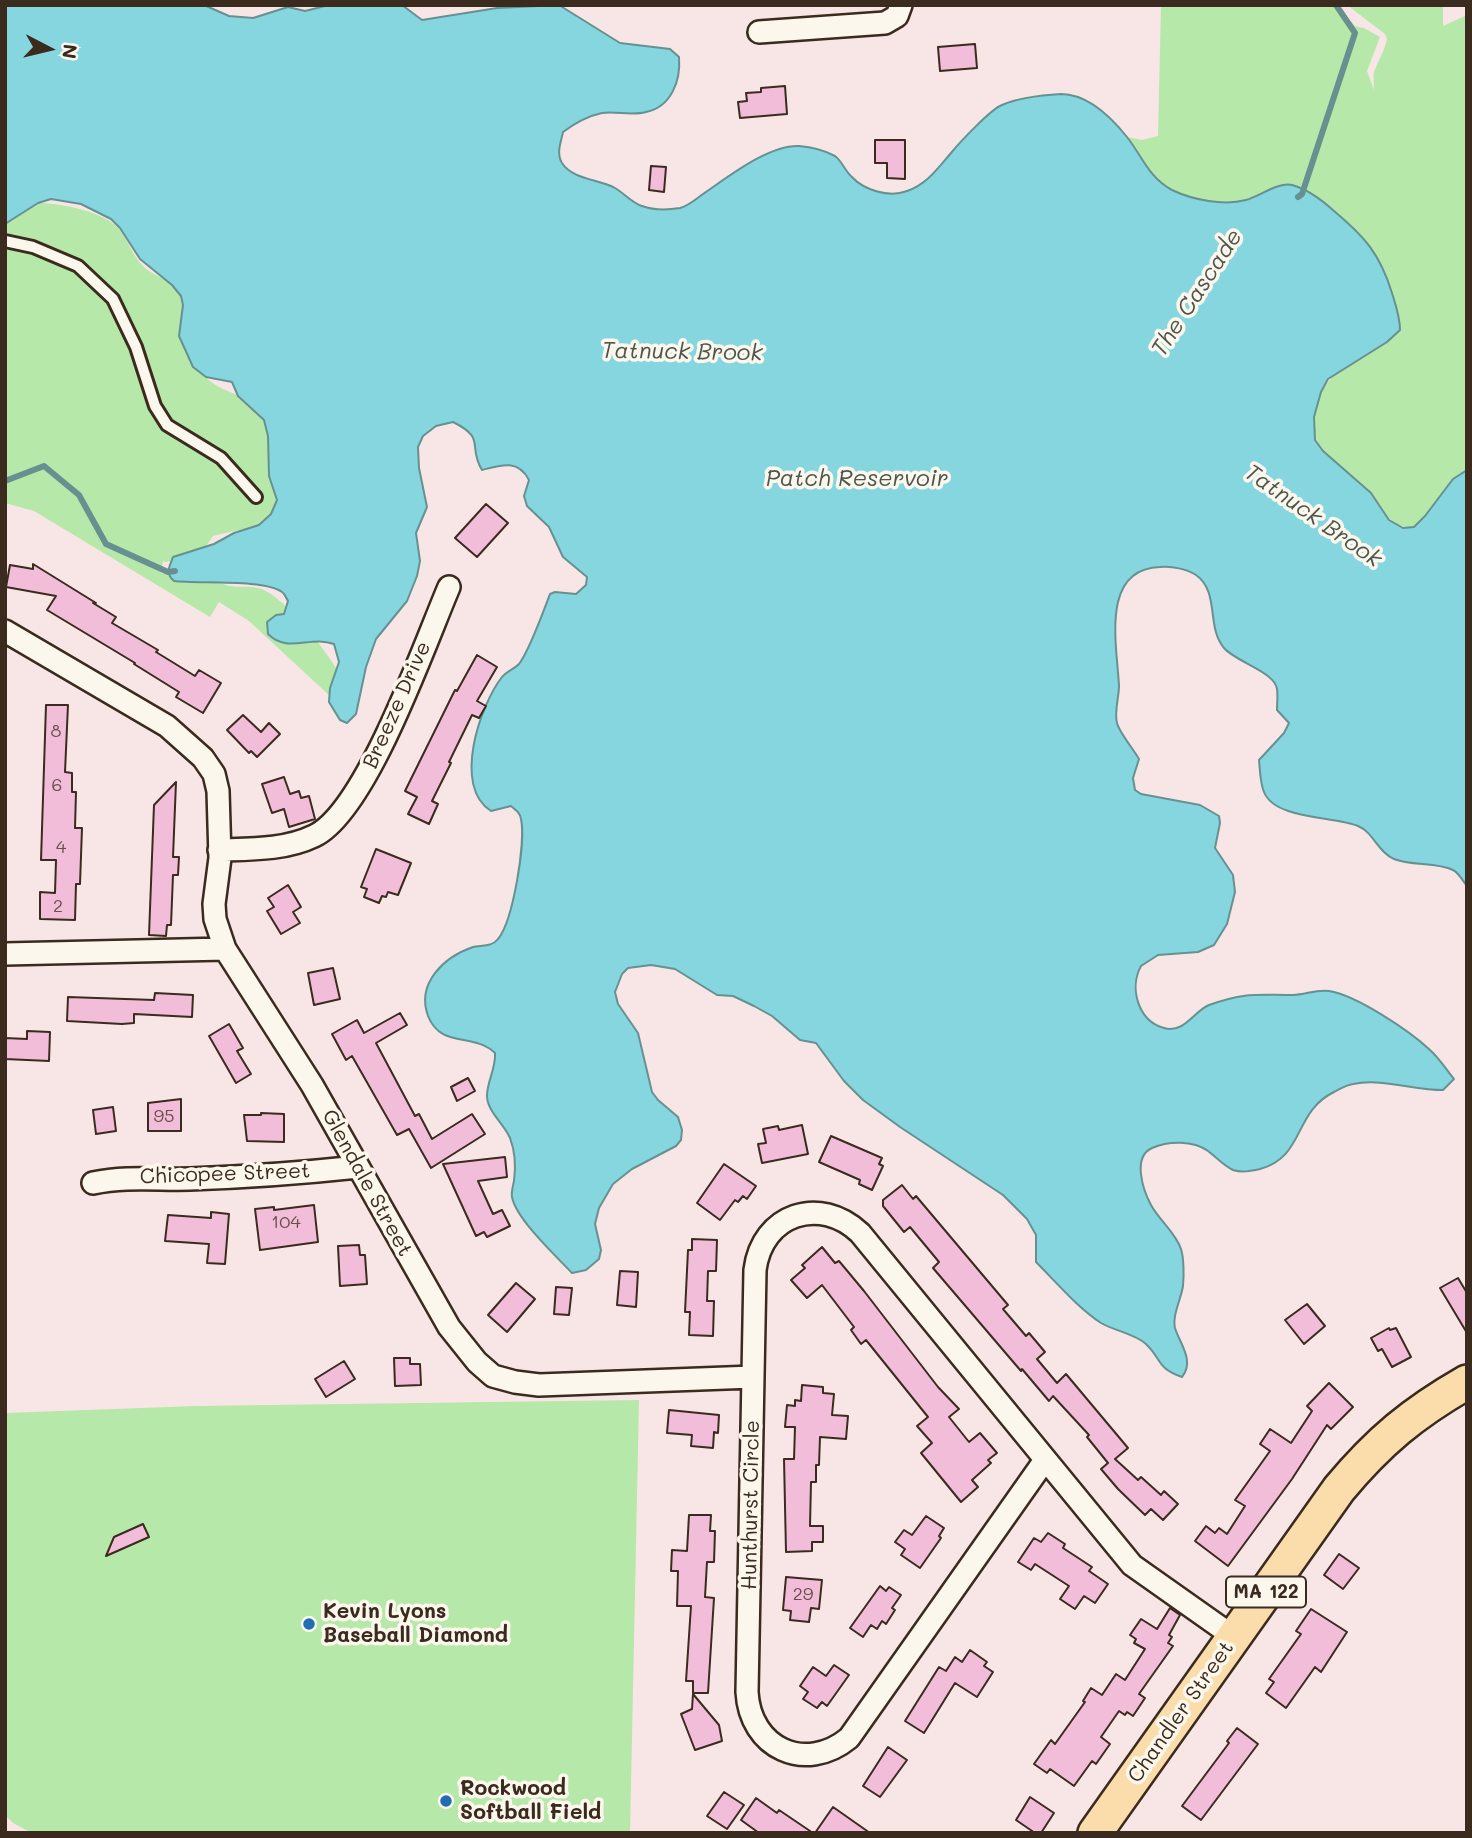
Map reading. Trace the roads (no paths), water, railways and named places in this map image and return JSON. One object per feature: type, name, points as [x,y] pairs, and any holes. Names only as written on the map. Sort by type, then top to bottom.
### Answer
[{"type":"main road","name":"Chandler Street","points":[[1095,1833],[1339,1489],[1369,1454],[1417,1413],[1467,1382]]},
{"type":"street","points":[[759,32],[885,23],[897,16],[901,5]]},
{"type":"street","name":"Breeze Drive","points":[[219,850],[289,845],[316,836],[344,810],[376,758],[449,587]]},
{"type":"street","name":"Glendale Street","points":[[5,631],[167,726],[203,758],[214,774],[218,791],[219,850],[214,904],[215,919],[225,949],[312,1085],[449,1327],[477,1362],[493,1376],[539,1385],[753,1377]]},
{"type":"street","points":[[5,954],[225,949]]},
{"type":"street","name":"Chicopee Street","points":[[93,1183],[140,1177],[183,1179],[273,1176],[358,1167]]},
{"type":"street","name":"Hunthurst Circle","points":[[1045,1460],[855,1730],[833,1749],[815,1754],[796,1754],[778,1748],[763,1736],[753,1720],[748,1702],[755,1270],[764,1242],[777,1227],[794,1216],[815,1213],[835,1216],[860,1233],[1132,1565],[1234,1637]]},
{"type":"lane","points":[[5,241],[33,247],[78,265],[113,299],[136,347],[155,406],[167,425],[221,458],[256,497]]},
{"type":"water","name":"Patch Reservoir","points":[[5,5],[204,5],[229,16],[253,18],[288,7],[305,11],[329,5],[402,5],[422,20],[497,8],[559,5],[620,43],[670,49],[679,57],[676,84],[662,105],[641,113],[602,113],[592,116],[563,132],[560,144],[560,159],[567,169],[579,176],[609,185],[635,203],[646,207],[683,207],[762,156],[787,147],[799,146],[835,156],[857,182],[870,189],[900,193],[926,180],[968,134],[997,108],[1023,99],[1061,94],[1080,98],[1098,108],[1127,137],[1157,179],[1172,190],[1199,199],[1237,202],[1275,187],[1292,185],[1320,199],[1363,238],[1377,257],[1387,279],[1398,312],[1400,330],[1387,342],[1328,379],[1314,417],[1315,440],[1323,451],[1371,493],[1389,520],[1403,528],[1414,527],[1453,479],[1467,470],[1467,886],[1453,870],[1408,863],[1388,856],[1368,833],[1358,826],[1306,816],[1280,808],[1270,801],[1264,792],[1259,760],[1284,733],[1289,723],[1277,710],[1275,683],[1263,672],[1224,648],[1215,630],[1208,591],[1196,575],[1169,567],[1141,571],[1128,581],[1120,595],[1115,631],[1119,686],[1116,719],[1118,727],[1139,759],[1133,778],[1135,790],[1141,794],[1200,805],[1219,816],[1215,848],[1233,875],[1235,892],[1227,924],[1214,945],[1198,952],[1158,955],[1141,966],[1137,975],[1136,993],[1138,1003],[1148,1018],[1155,1024],[1171,1029],[1183,1025],[1209,1005],[1233,998],[1329,991],[1368,1006],[1410,1033],[1433,1053],[1454,1079],[1443,1090],[1375,1082],[1343,1087],[1311,1111],[1285,1155],[1260,1169],[1243,1172],[1233,1170],[1202,1147],[1188,1143],[1165,1144],[1146,1152],[1141,1166],[1145,1191],[1154,1211],[1179,1243],[1182,1253],[1183,1286],[1174,1323],[1187,1359],[1186,1371],[1182,1377],[1163,1367],[1151,1349],[1141,1341],[1101,1323],[1075,1302],[1036,1262],[1036,1235],[1027,1219],[1003,1195],[863,1100],[844,1081],[816,1043],[800,1040],[772,1016],[733,996],[717,995],[675,969],[651,965],[628,968],[622,974],[615,992],[618,1004],[638,1033],[652,1092],[678,1117],[682,1130],[681,1140],[676,1146],[632,1169],[613,1184],[599,1208],[595,1224],[601,1250],[599,1259],[586,1270],[572,1273],[538,1237],[515,1206],[512,1195],[515,1164],[512,1143],[488,1102],[487,1091],[495,1053],[477,1043],[441,1033],[428,1016],[425,1004],[429,982],[443,965],[462,951],[493,943],[498,939],[509,916],[517,881],[522,845],[519,813],[511,806],[491,811],[479,800],[473,784],[474,745],[486,706],[502,677],[523,658],[550,594],[576,594],[586,585],[587,577],[563,557],[549,527],[527,506],[524,496],[529,480],[525,473],[508,465],[482,470],[470,433],[453,422],[436,426],[423,436],[418,447],[419,468],[427,507],[416,533],[420,561],[417,576],[407,601],[376,639],[366,667],[356,714],[347,723],[340,720],[329,702],[330,688],[339,662],[334,644],[316,641],[283,643],[268,634],[267,622],[276,615],[284,614],[288,601],[283,593],[261,585],[174,581],[169,573],[173,557],[214,544],[234,533],[259,525],[271,514],[277,500],[269,476],[268,436],[264,420],[238,396],[232,382],[206,377],[193,367],[179,336],[183,305],[181,296],[172,285],[140,259],[111,219],[81,204],[51,199],[38,203],[5,224]]},
{"type":"waterway","name":"The Cascade","points":[[1298,197],[1302,194],[1355,33],[1336,5]]},
{"type":"waterway","name":"Tatnuck Brook","points":[[5,481],[44,466],[79,495],[106,544],[168,572],[175,571]]},
{"type":"place","name":"Kevin Lyons Baseball Diamond","points":[[309,1624]]},
{"type":"place","name":"Rockwood Softball Field","points":[[446,1801]]}]
